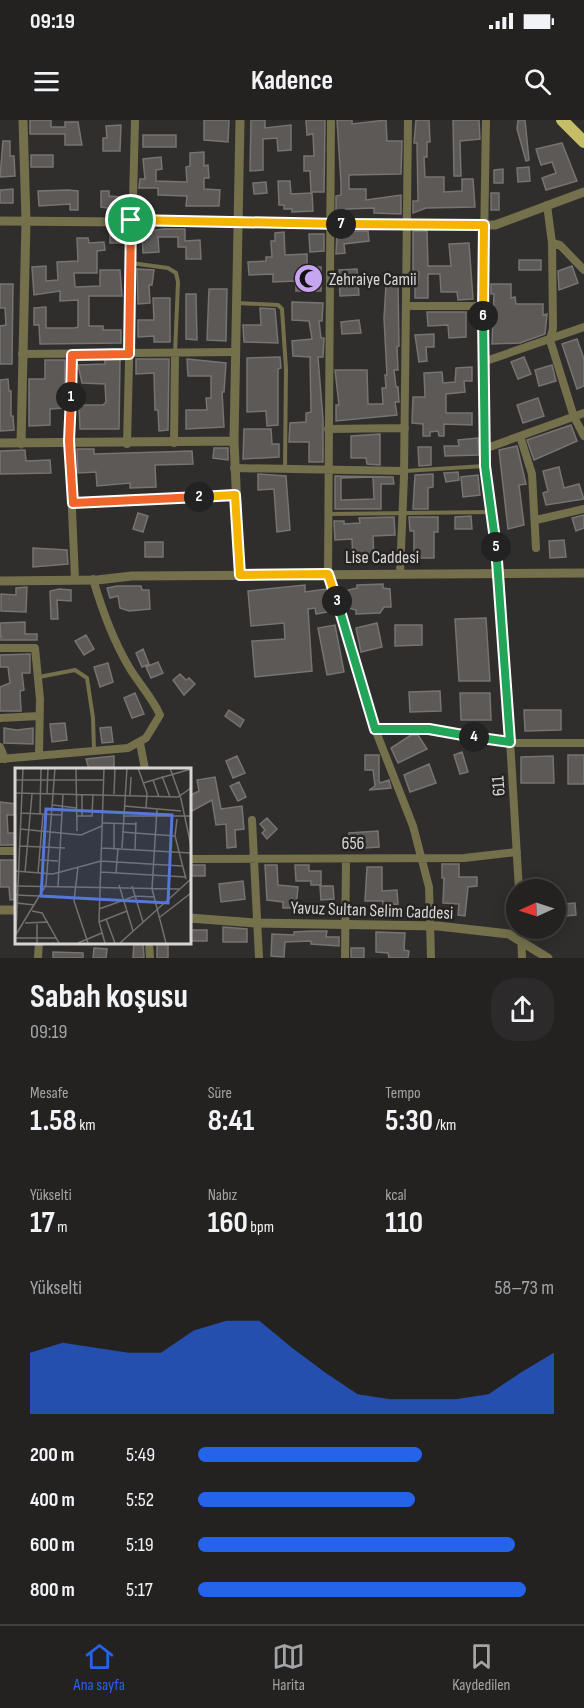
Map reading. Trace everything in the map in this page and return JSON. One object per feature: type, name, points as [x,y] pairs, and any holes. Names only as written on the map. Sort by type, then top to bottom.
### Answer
[{"type":"highway","points":[[562,120],[584,142]]},
{"type":"street","points":[[21,444],[26,220],[23,120]]},
{"type":"street","points":[[127,444],[135,120]]},
{"type":"street","points":[[240,120],[234,441],[240,575]]},
{"type":"street","points":[[331,120],[328,224],[328,574],[375,729],[413,826],[429,887],[431,958]]},
{"type":"street","points":[[400,574],[405,471],[408,120]]},
{"type":"street","name":"611","points":[[486,120],[483,306],[484,449],[490,512],[500,573],[518,879]]},
{"type":"street","points":[[0,221],[131,220],[495,225],[584,192]]},
{"type":"street","points":[[548,205],[552,243],[553,328],[550,340],[574,417],[584,436]]},
{"type":"street","points":[[552,243],[560,245],[584,270]]},
{"type":"street","points":[[406,306],[483,306]]},
{"type":"street","points":[[483,362],[584,327]]},
{"type":"street","points":[[22,354],[235,352]]},
{"type":"street","points":[[174,443],[175,354]]},
{"type":"street","points":[[72,355],[69,441],[75,579]]},
{"type":"street","points":[[484,449],[584,413]]},
{"type":"street","points":[[328,429],[405,428]]},
{"type":"street","points":[[520,436],[531,474],[536,520],[536,548]]},
{"type":"street","points":[[0,443],[69,441],[127,444],[234,441]]},
{"type":"street","points":[[234,468],[405,471]]},
{"type":"street","points":[[73,503],[235,495]]},
{"type":"street","points":[[536,520],[584,509]]},
{"type":"street","name":"Lise Caddesi","points":[[0,581],[132,576],[584,573]]},
{"type":"street","points":[[0,747],[2,759],[128,748],[140,743],[160,715],[152,696],[130,668],[104,615],[93,579]]},
{"type":"street","points":[[0,648],[35,648],[38,677],[39,755]]},
{"type":"street","points":[[0,718],[39,716]]},
{"type":"street","points":[[375,729],[429,729],[510,742],[584,743]]},
{"type":"street","points":[[140,743],[145,768]]},
{"type":"street","points":[[252,820],[259,958]]},
{"type":"street","points":[[0,851],[15,850]]},
{"type":"street","name":"656","points":[[190,859],[464,858],[517,852]]},
{"type":"street","points":[[345,958],[346,859]]},
{"type":"street","name":"Yavuz Sultan Selim Caddesi","points":[[190,918],[256,923],[431,926],[509,934],[548,958]]},
{"type":"street","points":[[521,942],[522,958]]},
{"type":"street","points":[[38,958],[39,943]]},
{"type":"street","points":[[149,943],[150,958]]},
{"type":"lane","points":[[130,263],[168,268],[176,273],[178,282],[175,354]]},
{"type":"lane","points":[[236,303],[278,305],[282,309],[286,369],[285,468]]},
{"type":"lane","points":[[405,471],[485,466]]},
{"type":"lane","points":[[328,514],[490,512]]},
{"type":"lane","points":[[38,677],[75,670],[87,678],[93,718],[94,751]]},
{"type":"building","points":[[30,120],[51,120],[51,127],[65,127],[65,122],[78,122],[82,145],[65,145],[65,134],[30,134]]},
{"type":"building","points":[[204,120],[229,120],[228,142],[204,140]]},
{"type":"building","points":[[251,120],[265,120],[265,128],[291,125],[291,150],[278,151],[277,138],[263,139],[263,170],[250,171]]},
{"type":"building","points":[[306,120],[325,120],[324,192],[311,192],[310,171],[304,171],[304,156],[314,156],[313,134],[307,135]]},
{"type":"building","points":[[337,120],[352,120],[352,124],[386,120],[387,141],[402,141],[401,174],[349,175],[349,189],[366,189],[366,200],[401,195],[401,214],[374,213],[374,208],[346,209],[346,213],[336,214],[336,196],[341,195]]},
{"type":"building","points":[[416,120],[429,120],[430,142],[427,142],[427,157],[424,157],[425,177],[444,177],[444,192],[462,191],[462,179],[473,179],[475,207],[426,208],[413,213],[413,201],[418,201],[417,143],[414,143]]},
{"type":"building","points":[[453,120],[479,120],[480,139],[460,141],[461,176],[454,176]]},
{"type":"building","points":[[518,120],[525,120],[529,160],[526,161],[517,129]]},
{"type":"building","points":[[121,125],[120,151],[103,151],[103,138],[107,138],[106,126]]},
{"type":"building","points":[[143,135],[176,135],[176,147],[143,147]]},
{"type":"building","points":[[3,141],[10,141],[10,156],[14,156],[15,176],[0,177]]},
{"type":"building","points":[[562,143],[577,181],[546,190],[542,178],[556,173],[552,162],[541,165],[536,149]]},
{"type":"building","points":[[204,152],[204,166],[208,165],[209,178],[204,178],[204,189],[220,190],[219,206],[186,206],[187,196],[158,195],[158,188],[139,188],[140,179],[145,179],[143,159],[161,157],[162,169],[156,170],[156,181],[187,182],[186,167],[190,166],[190,153]]},
{"type":"building","points":[[31,155],[53,155],[53,167],[31,167]]},
{"type":"building","points":[[529,167],[530,181],[518,182],[517,168]]},
{"type":"building","points":[[503,169],[503,183],[494,183],[494,170]]},
{"type":"building","points":[[278,181],[290,181],[291,194],[312,193],[313,211],[292,212],[292,209],[284,209],[284,205],[279,205]]},
{"type":"building","points":[[266,182],[267,193],[254,194],[253,183]]},
{"type":"building","points":[[13,189],[13,203],[0,203],[0,190]]},
{"type":"building","points":[[38,191],[78,191],[78,210],[70,210],[70,204],[39,206]]},
{"type":"building","points":[[101,191],[109,191],[109,196],[122,197],[121,210],[101,207]]},
{"type":"building","points":[[491,193],[499,193],[499,210],[491,210]]},
{"type":"building","points":[[110,229],[125,229],[125,243],[110,243]]},
{"type":"building","points":[[185,229],[185,241],[200,240],[201,259],[186,259],[186,247],[178,247],[178,237],[158,237],[159,252],[143,253],[142,232]]},
{"type":"building","points":[[368,231],[369,241],[344,244],[345,253],[336,254],[337,232]]},
{"type":"building","points":[[413,231],[427,231],[428,266],[451,266],[449,244],[469,243],[473,299],[458,300],[457,292],[441,292],[440,274],[428,274],[428,298],[415,298],[415,283],[418,283],[419,272],[413,272]]},
{"type":"building","points":[[284,232],[285,255],[307,254],[307,267],[321,267],[321,291],[296,291],[296,281],[273,282],[273,274],[249,275],[248,262],[266,261],[266,257],[272,257],[271,241],[275,241],[275,233]]},
{"type":"building","points":[[309,234],[324,234],[324,251],[310,252]]},
{"type":"building","points":[[77,238],[88,238],[89,243],[104,242],[105,250],[97,251],[97,273],[74,273],[75,287],[100,286],[100,270],[120,270],[122,296],[89,296],[89,326],[103,326],[103,330],[121,330],[121,343],[40,344],[39,325],[34,325],[34,308],[46,307],[46,328],[74,328],[78,327],[78,300],[60,301],[60,291],[34,295],[32,267],[46,266],[46,281],[58,280],[57,262],[78,261]]},
{"type":"building","points":[[519,260],[541,260],[541,270],[519,270]]},
{"type":"building","points":[[572,266],[578,283],[559,290],[558,271]]},
{"type":"building","points":[[137,269],[154,270],[152,285],[149,285],[150,303],[138,304]]},
{"type":"building","points":[[357,269],[359,295],[340,296],[339,270]]},
{"type":"building","points":[[0,284],[13,284],[12,364],[0,364],[0,326],[6,325],[5,308],[0,308]]},
{"type":"building","points":[[398,284],[398,370],[394,370],[399,402],[395,402],[397,415],[336,421],[336,405],[339,405],[335,370],[367,370],[368,404],[383,404],[382,388],[386,388],[385,375],[387,375],[384,318],[386,285]]},
{"type":"building","points":[[491,284],[511,284],[511,298],[515,297],[516,304],[543,304],[543,315],[547,314],[545,334],[520,343],[492,344],[494,294],[491,294]]},
{"type":"building","points":[[209,289],[227,289],[226,341],[207,340]]},
{"type":"building","points":[[186,294],[196,294],[197,340],[186,339]]},
{"type":"building","points":[[153,298],[170,298],[170,342],[154,342],[154,336],[138,337],[138,320],[154,320]]},
{"type":"building","points":[[292,302],[323,303],[322,321],[319,321],[321,338],[324,338],[323,357],[318,357],[323,420],[323,462],[309,462],[309,442],[289,442],[290,423],[306,422],[306,413],[311,412],[310,357],[293,356],[292,341],[312,339],[309,321],[292,320]]},
{"type":"building","points":[[260,308],[275,309],[278,343],[244,342],[243,325],[261,325]]},
{"type":"building","points":[[427,312],[466,312],[466,337],[449,338],[448,325],[428,326]]},
{"type":"building","points":[[359,320],[361,333],[342,334],[341,322]]},
{"type":"building","points":[[434,334],[434,347],[426,347],[427,361],[419,362],[415,335]]},
{"type":"building","points":[[577,339],[584,359],[584,386],[577,389],[562,344]]},
{"type":"building","points":[[280,357],[278,425],[267,426],[266,411],[247,412],[247,358]]},
{"type":"building","points":[[524,357],[531,374],[518,379],[511,362]]},
{"type":"building","points":[[105,359],[120,359],[119,429],[80,429],[79,405],[103,405],[106,402],[105,384],[82,383],[78,365],[105,364]]},
{"type":"building","points":[[136,359],[169,359],[168,430],[159,431],[158,410],[155,410],[154,373],[136,374]]},
{"type":"building","points":[[187,359],[226,363],[224,392],[222,392],[224,427],[186,429],[186,410],[207,410],[206,398],[211,398],[211,376],[188,376]]},
{"type":"building","points":[[45,360],[65,360],[64,408],[50,409],[50,425],[29,426],[29,379],[45,379]]},
{"type":"building","points":[[552,365],[556,381],[539,386],[535,370]]},
{"type":"building","points":[[472,367],[472,381],[464,381],[465,392],[446,394],[446,413],[472,413],[472,425],[444,424],[444,436],[439,436],[438,431],[430,432],[430,436],[423,436],[423,424],[412,423],[413,397],[425,397],[424,373],[442,372],[443,383],[455,382],[456,368]]},
{"type":"building","points":[[8,379],[14,430],[0,431],[0,380]]},
{"type":"building","points":[[538,398],[544,416],[523,423],[517,405]]},
{"type":"building","points":[[571,425],[577,441],[534,460],[527,440]]},
{"type":"building","points":[[244,429],[271,429],[272,444],[279,444],[279,457],[243,459]]},
{"type":"building","points":[[380,434],[380,465],[367,464],[366,458],[351,458],[351,436]]},
{"type":"building","points":[[478,438],[479,455],[445,456],[444,446],[459,446],[458,440]]},
{"type":"building","points":[[517,446],[526,484],[519,485],[524,525],[508,529],[499,450]]},
{"type":"building","points":[[418,447],[431,447],[431,465],[419,466]]},
{"type":"building","points":[[214,448],[228,448],[228,460],[213,458]]},
{"type":"building","points":[[77,449],[94,449],[94,454],[192,451],[193,464],[155,465],[156,487],[130,488],[130,483],[97,486],[96,472],[78,473]]},
{"type":"building","points":[[25,450],[26,461],[50,460],[51,473],[0,474],[0,451]]},
{"type":"building","points":[[559,467],[564,488],[579,484],[584,499],[546,505],[543,493],[548,491],[543,471]]},
{"type":"building","points":[[458,472],[459,480],[446,482],[444,473]]},
{"type":"building","points":[[258,474],[286,476],[290,530],[277,532],[274,489],[258,490]]},
{"type":"building","points":[[433,474],[433,487],[428,488],[428,509],[413,509],[415,475]]},
{"type":"building","points":[[478,475],[480,495],[463,497],[461,477]]},
{"type":"building","points":[[335,476],[393,477],[394,484],[381,484],[381,509],[335,509]],"holes":[[[373,477],[374,499],[341,500],[341,478]]]},
{"type":"building","points":[[138,513],[148,516],[143,532],[133,529]]},
{"type":"building","points":[[584,515],[584,528],[576,531],[572,518]]},
{"type":"building","points":[[471,516],[472,529],[455,529],[455,517]]},
{"type":"building","points":[[394,517],[395,535],[373,536],[374,559],[353,560],[352,539],[335,540],[334,521],[344,521],[344,524],[360,523],[359,518]]},
{"type":"building","points":[[409,517],[438,517],[438,532],[434,532],[434,558],[414,558],[414,531],[410,531]]},
{"type":"building","points":[[564,540],[566,557],[550,558],[549,541]]},
{"type":"building","points":[[145,542],[163,542],[163,557],[145,557]]},
{"type":"building","points":[[33,548],[67,550],[68,564],[33,567]]},
{"type":"building","points":[[383,584],[383,588],[390,589],[391,607],[384,607],[380,613],[356,614],[356,610],[348,608],[348,590],[357,588],[357,585]]},
{"type":"building","points":[[305,585],[305,592],[326,589],[332,611],[316,614],[315,608],[308,609],[312,671],[255,677],[252,641],[285,639],[284,623],[251,626],[248,591]]},
{"type":"building","points":[[141,586],[142,590],[149,590],[150,609],[129,611],[120,608],[118,596],[110,598],[107,588]]},
{"type":"building","points":[[27,587],[26,612],[1,611],[1,594],[16,595],[16,588]]},
{"type":"building","points":[[71,590],[71,601],[57,600],[58,619],[51,619],[50,591]]},
{"type":"building","points":[[486,618],[490,681],[459,681],[455,619]]},
{"type":"building","points":[[25,622],[25,634],[37,634],[37,640],[1,640],[0,623]]},
{"type":"building","points":[[377,623],[382,647],[361,652],[356,628]]},
{"type":"building","points":[[335,625],[344,672],[327,675],[318,628]]},
{"type":"building","points":[[395,625],[422,625],[422,645],[395,646]]},
{"type":"building","points":[[86,635],[94,649],[84,655],[75,641]]},
{"type":"building","points":[[143,649],[149,664],[142,667],[136,653]]},
{"type":"building","points":[[30,654],[30,673],[22,673],[24,690],[20,691],[21,711],[0,711],[0,687],[10,683],[8,667],[0,667],[0,655]]},
{"type":"building","points":[[158,662],[163,673],[151,678],[146,667]]},
{"type":"building","points":[[108,663],[113,682],[100,687],[94,667]]},
{"type":"building","points":[[180,674],[195,684],[184,695],[173,680]]},
{"type":"building","points":[[440,691],[441,711],[410,712],[409,692]]},
{"type":"building","points":[[135,693],[144,714],[132,718],[124,698]]},
{"type":"building","points":[[460,693],[490,693],[491,720],[461,720]]},
{"type":"building","points":[[229,710],[244,720],[240,727],[225,716]]},
{"type":"building","points":[[524,710],[561,710],[561,730],[525,731]]},
{"type":"building","points":[[65,723],[67,740],[52,742],[50,724]]},
{"type":"building","points":[[111,727],[113,742],[102,743],[100,728]]},
{"type":"building","points":[[4,728],[17,730],[33,728],[33,744],[4,743]]},
{"type":"building","points":[[411,735],[418,735],[427,749],[398,763],[391,748]]},
{"type":"building","points":[[462,752],[468,772],[460,774],[454,755]]},
{"type":"building","points":[[365,755],[379,755],[380,783],[389,780],[391,788],[369,790],[375,786],[373,770],[365,770]]},
{"type":"building","points":[[568,755],[584,755],[584,784],[568,784]]},
{"type":"building","points":[[114,756],[114,767],[89,768],[86,759]]},
{"type":"building","points":[[237,756],[245,773],[233,778],[226,761]]},
{"type":"building","points":[[553,756],[554,783],[521,783],[521,757]]},
{"type":"building","points":[[429,764],[436,783],[410,792],[404,775]]},
{"type":"building","points":[[215,777],[221,809],[242,806],[244,829],[235,830],[236,847],[227,848],[226,824],[216,825],[212,800],[192,811],[190,808],[190,796],[199,791],[197,780]]},
{"type":"building","points":[[239,782],[246,797],[238,801],[230,786]]},
{"type":"building","points":[[0,802],[15,804],[15,815],[7,815],[8,833],[15,833],[15,845],[0,845]]},
{"type":"building","points":[[267,818],[277,829],[267,839],[262,833],[265,830],[260,824]]},
{"type":"building","points":[[378,831],[379,847],[350,849],[349,833]]},
{"type":"building","points":[[0,860],[15,860],[15,899],[10,900],[9,887],[0,887]]},
{"type":"building","points":[[442,864],[459,864],[459,877],[477,877],[477,886],[468,887],[465,916],[458,915],[459,904],[443,903]]},
{"type":"building","points":[[190,865],[205,865],[205,876],[190,876]]},
{"type":"building","points":[[265,865],[277,865],[278,885],[298,887],[296,908],[283,908],[283,902],[267,900]]},
{"type":"building","points":[[295,865],[309,865],[309,871],[321,871],[321,885],[311,885],[311,881],[296,881]]},
{"type":"building","points":[[367,867],[382,867],[382,891],[397,890],[398,904],[383,905],[383,901],[365,901]]},
{"type":"building","points":[[243,881],[245,899],[221,902],[219,884]]},
{"type":"building","points":[[320,886],[333,886],[334,899],[321,900]]},
{"type":"building","points":[[575,903],[576,915],[566,916],[566,904]]},
{"type":"building","points":[[223,927],[247,929],[247,942],[223,942]]},
{"type":"building","points":[[190,930],[207,930],[207,941],[190,941]]},
{"type":"building","points":[[327,931],[326,937],[339,937],[339,946],[311,944],[311,941],[285,942],[284,957],[271,956],[272,934],[294,935],[294,932]]},
{"type":"building","points":[[376,932],[405,933],[404,950],[409,951],[408,958],[389,958],[388,953],[376,952]]},
{"type":"building","points":[[134,943],[143,943],[144,958],[133,958]]},
{"type":"building","points":[[157,943],[168,943],[168,958],[157,958]]},
{"type":"building","points":[[94,948],[107,949],[106,958],[93,958]]},
{"type":"building","points":[[351,948],[364,948],[364,958],[351,958]]},
{"type":"building","points":[[53,952],[83,953],[83,958],[53,958]]},
{"type":"place","name":"Zehraiye Camii","points":[[308,279]]},
{"type":"route","points":[[131,220],[484,225],[485,466],[500,573],[510,742],[429,729],[375,729],[363,683],[328,574],[240,575],[235,495],[73,503],[69,441],[72,355],[129,354],[131,220]]}]
